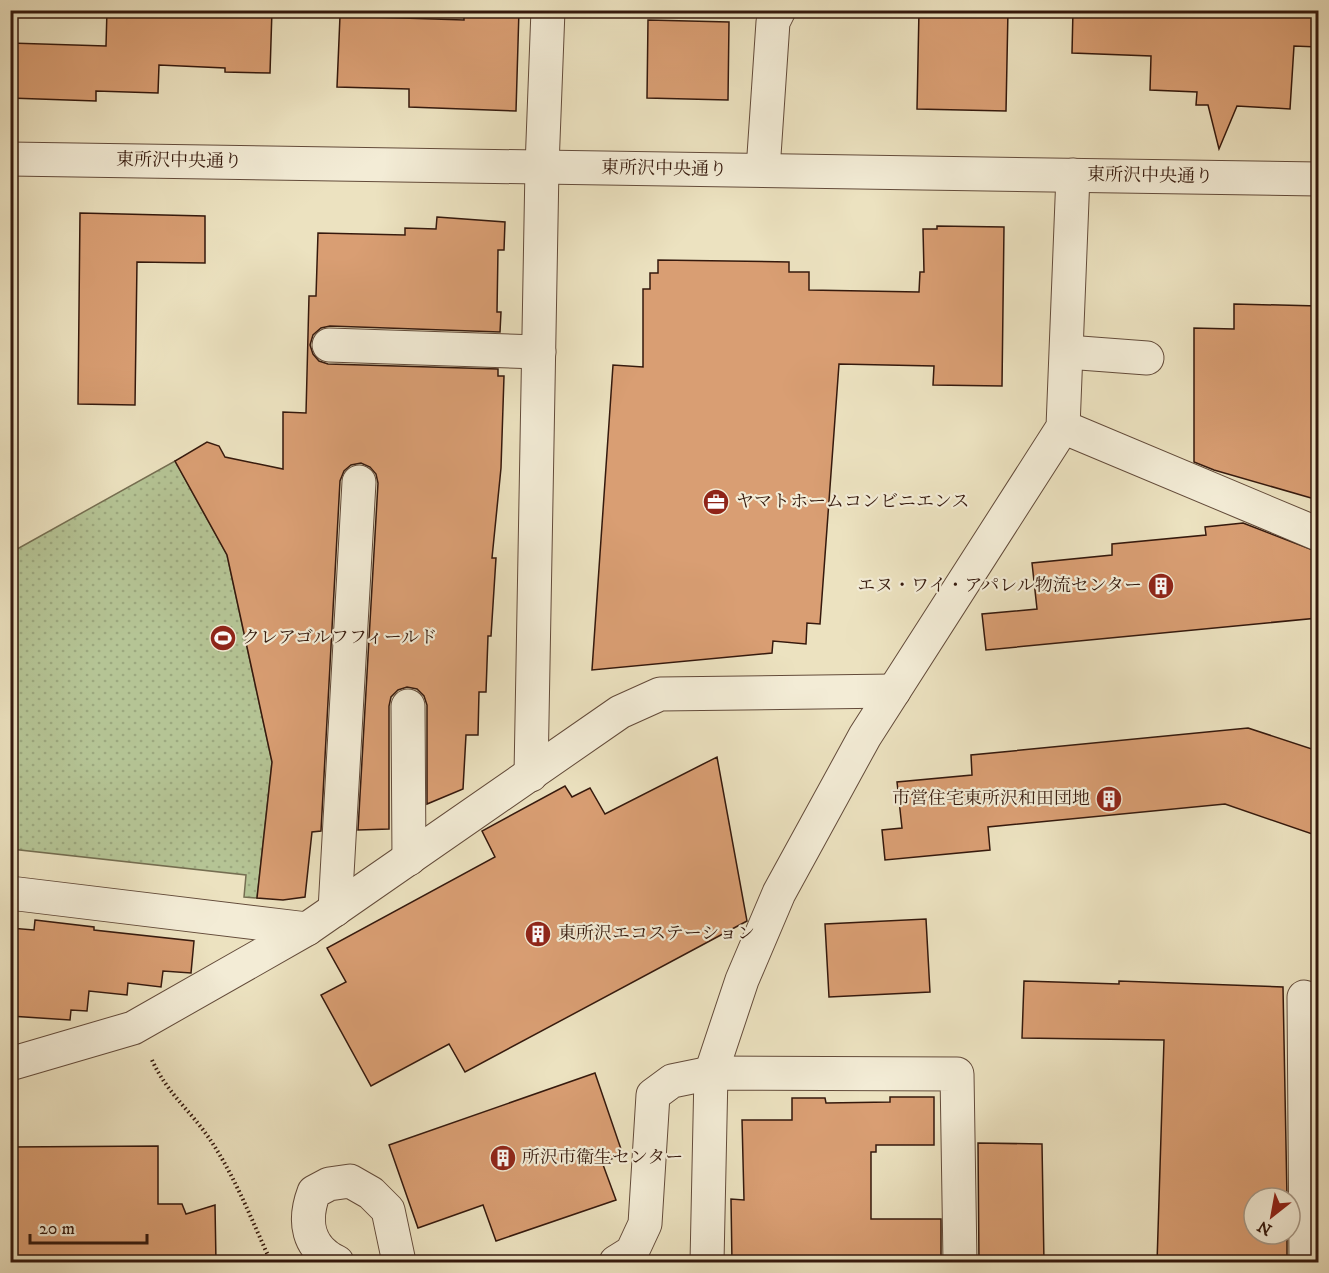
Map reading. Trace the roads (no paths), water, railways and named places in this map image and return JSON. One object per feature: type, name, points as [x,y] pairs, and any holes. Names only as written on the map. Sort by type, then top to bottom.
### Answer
[{"type":"street","points":[[531,775],[542,167],[548,10]]},
{"type":"street","points":[[763,170],[773,22],[779,10]]},
{"type":"street","name":"東所沢中央通り","points":[[10,159],[1318,179]]},
{"type":"street","points":[[707,1263],[711,1073],[742,980],[779,893],[865,736],[1064,427],[1073,175]]},
{"type":"street","points":[[328,345],[539,352]]},
{"type":"street","points":[[1067,352],[1147,358]]},
{"type":"street","points":[[1064,427],[1318,534]]},
{"type":"street","points":[[334,910],[359,482]]},
{"type":"street","points":[[10,1064],[133,1028],[307,929],[620,712],[660,694],[894,691]]},
{"type":"street","points":[[408,706],[410,859]]},
{"type":"street","points":[[10,893],[307,929]]},
{"type":"street","points":[[1306,1263],[1304,997],[1318,1001]]},
{"type":"street","points":[[616,1263],[632,1252],[645,1224],[653,1095],[672,1081],[711,1073],[957,1074],[960,1263]]},
{"type":"street","points":[[337,1263],[327,1257],[308,1232],[308,1208],[314,1192],[329,1184],[350,1181],[371,1193],[388,1210],[399,1263]]},
{"type":"place","name":"ヤマトホームコンビニエンス","points":[[716,502]]},
{"type":"place","name":"エヌ・ワイ・アパレル物流センター","points":[[1161,586]]},
{"type":"place","name":"クレアゴルフフィールド","points":[[223,638]]},
{"type":"place","name":"市営住宅東所沢和田団地","points":[[1109,799]]},
{"type":"place","name":"東所沢エコステーション","points":[[538,934]]},
{"type":"place","name":"所沢市衛生センター","points":[[503,1158]]}]
